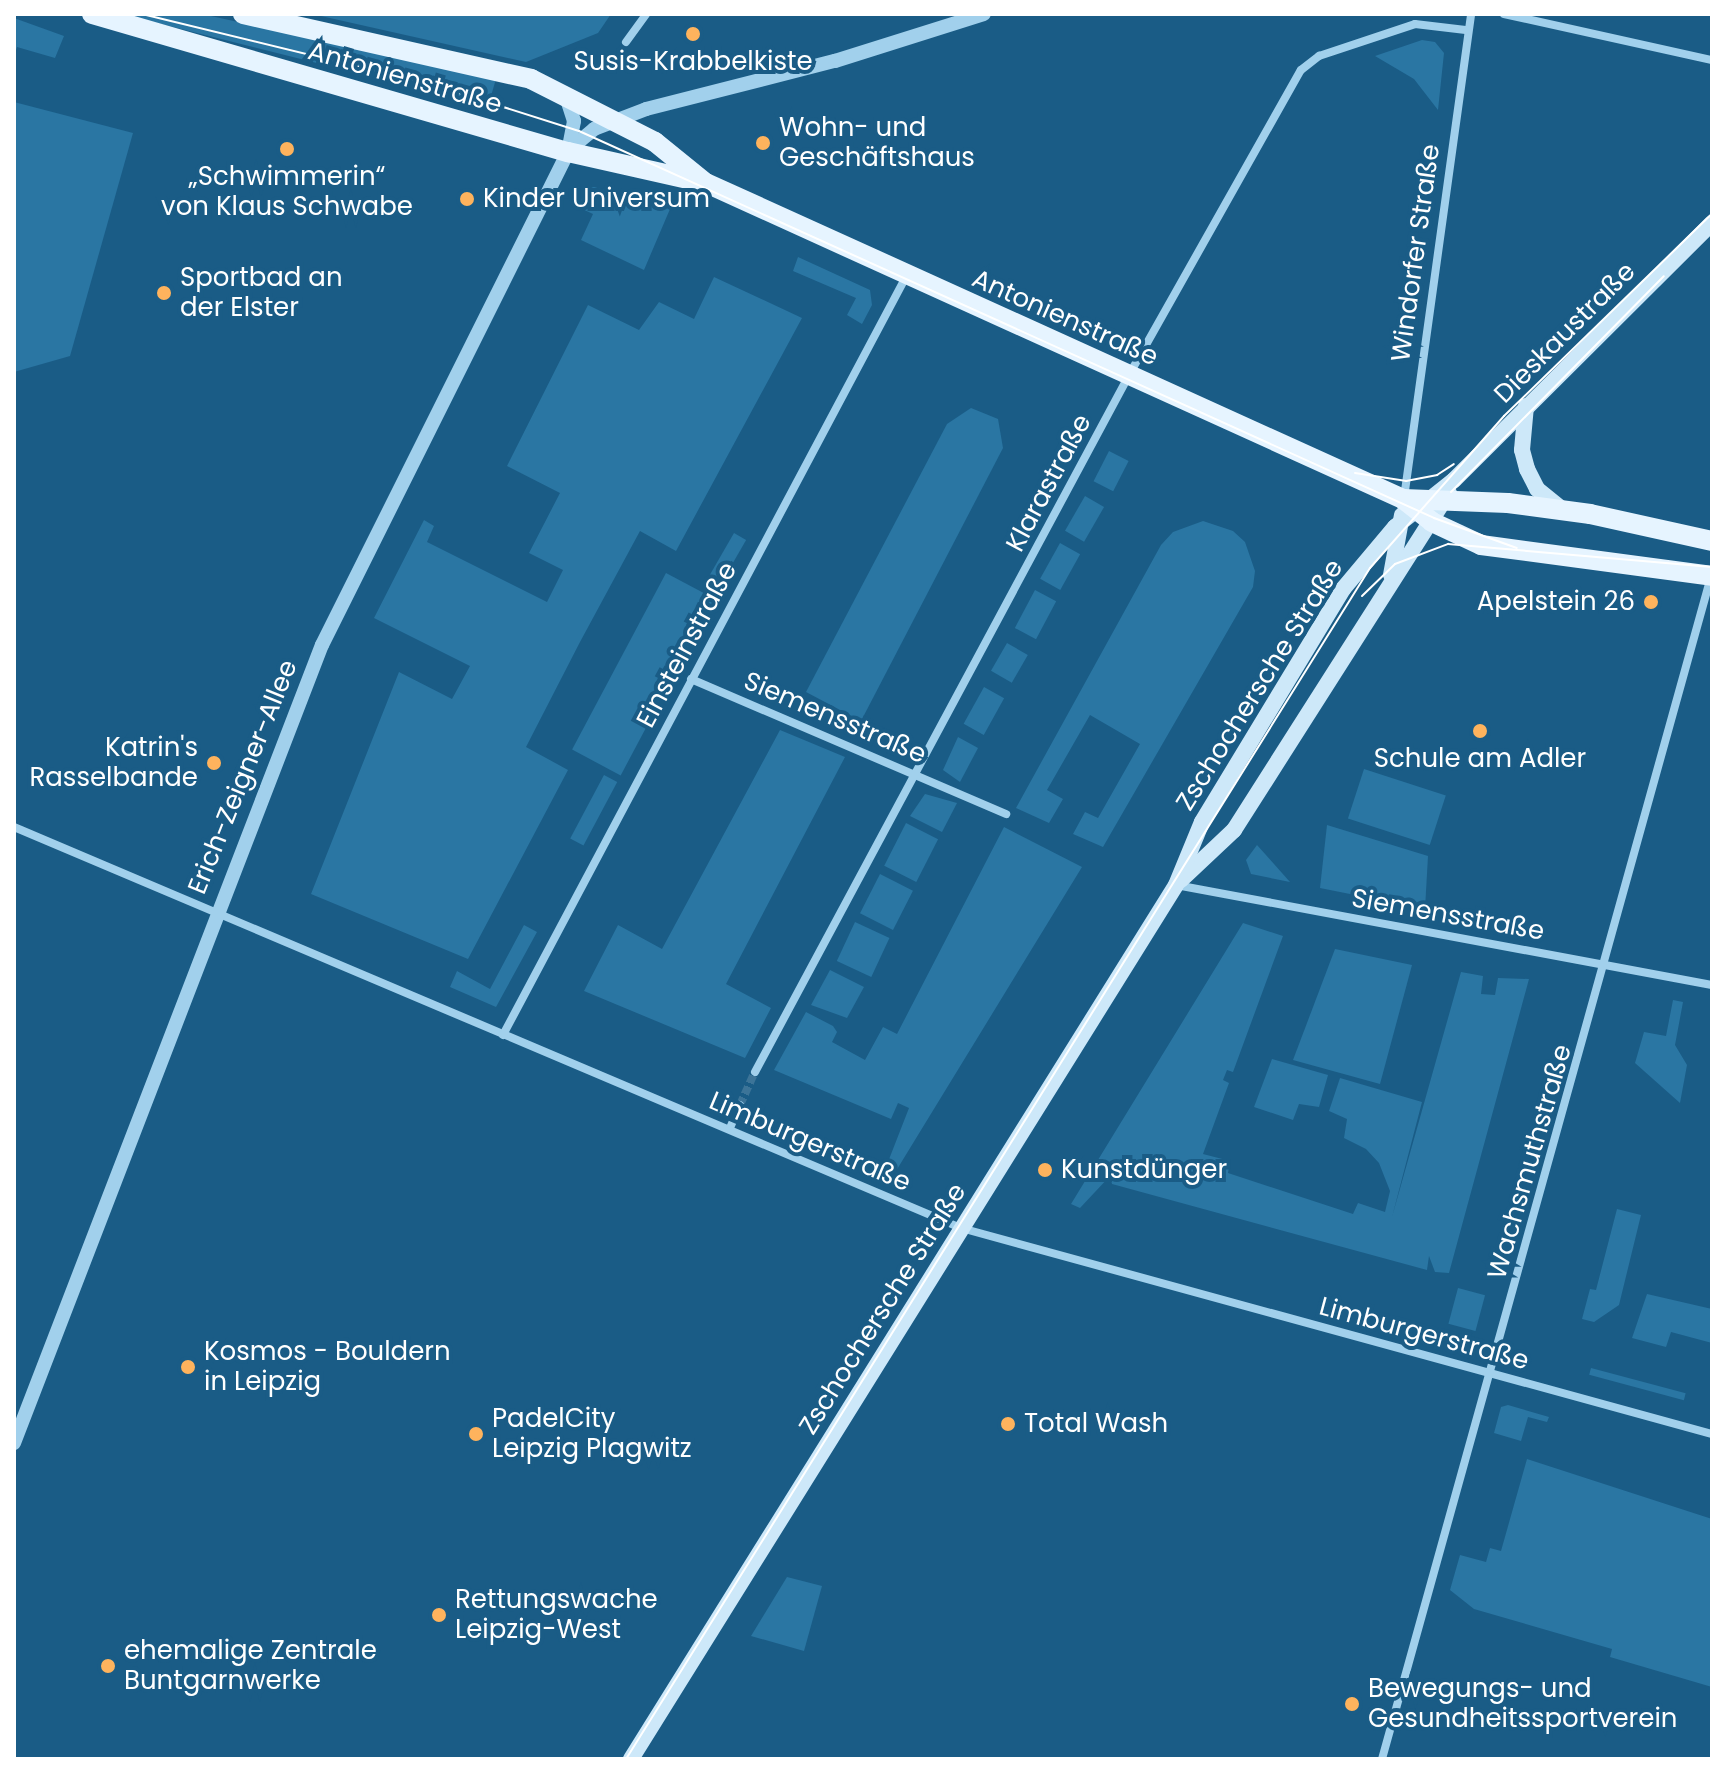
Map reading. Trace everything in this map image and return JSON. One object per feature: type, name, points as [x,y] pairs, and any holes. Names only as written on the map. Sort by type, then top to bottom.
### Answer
[{"type":"main road","name":"Antonienstraße","points":[[92,14],[568,152],[706,183],[1421,509],[1481,545],[1712,576]]},
{"type":"main road","name":"Antonienstraße","points":[[243,14],[467,61],[565,93],[618,120],[666,150],[706,183]]},
{"type":"main road","name":"Dieskaustraße","points":[[1454,480],[1712,223]]},
{"type":"main road","points":[[1526,406],[1522,450],[1527,469],[1537,489],[1564,511]]},
{"type":"main road","name":"Zschochersche Straße","points":[[631,1759],[1176,885],[1202,822],[1337,600],[1421,509],[1454,480]]},
{"type":"main road","name":"Antonienstraße","points":[[1421,509],[1564,511],[1712,541]]},
{"type":"main road","name":"Zschochersche Straße","points":[[1176,885],[1234,830],[1376,610],[1421,509]]},
{"type":"main road","name":"Zschochersche Straße","points":[[1376,610],[1421,509]]},
{"type":"street","points":[[626,42],[646,14]]},
{"type":"street","points":[[568,152],[586,134],[618,120],[984,14]]},
{"type":"street","name":"Windorfer Straße","points":[[1421,509],[1466,30],[1471,14]]},
{"type":"street","points":[[1504,14],[1712,60]]},
{"type":"street","name":"Klarastraße","points":[[755,1072],[1129,375],[1301,70],[1319,56],[1415,24],[1466,30]]},
{"type":"street","points":[[565,93],[574,121],[568,152]]},
{"type":"street","name":"Erich-Zeigner-Allee","points":[[14,1443],[214,914],[322,645],[568,152]]},
{"type":"street","name":"Einsteinstraße","points":[[503,1035],[907,275]]},
{"type":"street","name":"Wachsmuthstraße","points":[[1382,1759],[1606,965],[1712,576]]},
{"type":"street","name":"Siemensstraße","points":[[691,679],[1006,814]]},
{"type":"street","name":"Limburgerstraße","points":[[14,827],[961,1228],[1712,1434]]},
{"type":"street","name":"Siemensstraße","points":[[1176,885],[1712,985]]},
{"type":"street","points":[[730,1128],[740,1105]]},
{"type":"shaded area","points":[[121,14],[202,14],[496,79],[488,106]]},
{"type":"shaded area","points":[[312,14],[611,14],[598,33],[526,62]]},
{"type":"shaded area","points":[[14,18],[64,36],[55,58],[17,47],[14,57]]},
{"type":"shaded area","points":[[1422,40],[1435,42],[1444,53],[1438,110],[1414,79],[1375,56]]},
{"type":"shaded area","points":[[14,102],[133,133],[70,356],[14,372]]},
{"type":"shaded area","points":[[594,187],[670,209],[644,270],[581,240],[593,214],[578,207],[586,189]]},
{"type":"shaded area","points":[[798,257],[870,290],[872,305],[862,324],[847,315],[856,298],[793,271]]},
{"type":"shaded area","points":[[714,277],[802,318],[676,551],[640,531],[580,642],[526,747],[568,770],[468,959],[311,894],[399,672],[452,699],[470,666],[374,618],[424,520],[434,526],[427,542],[547,602],[563,570],[529,553],[560,493],[507,466],[588,305],[639,330],[659,302],[694,319]]},
{"type":"shaded area","points":[[971,408],[998,419],[1003,448],[861,721],[806,692],[947,424]]},
{"type":"shaded area","points":[[1109,451],[1129,461],[1113,491],[1094,481]]},
{"type":"shaded area","points":[[1085,496],[1104,507],[1084,542],[1065,531]]},
{"type":"shaded area","points":[[1203,521],[1233,531],[1245,542],[1255,571],[1253,587],[1103,847],[1073,834],[1085,812],[1098,818],[1140,744],[1090,715],[1047,790],[1063,799],[1049,823],[1016,808],[1161,545],[1173,532]]},
{"type":"shaded area","points":[[734,533],[746,540],[717,590],[705,583]]},
{"type":"shaded area","points":[[1060,543],[1080,554],[1060,590],[1040,579]]},
{"type":"shaded area","points":[[666,573],[715,599],[621,775],[572,750]]},
{"type":"shaded area","points":[[1035,590],[1056,601],[1036,639],[1015,628]]},
{"type":"shaded area","points":[[1007,643],[1028,655],[1012,683],[991,671]]},
{"type":"shaded area","points":[[984,687],[1004,698],[984,735],[964,724]]},
{"type":"shaded area","points":[[780,730],[845,757],[726,984],[771,1008],[745,1058],[584,991],[618,925],[662,949]]},
{"type":"shaded area","points":[[958,737],[978,748],[960,782],[943,770]]},
{"type":"shaded area","points":[[1364,769],[1446,796],[1430,845],[1348,818]]},
{"type":"shaded area","points":[[604,775],[617,782],[583,846],[570,839]]},
{"type":"shaded area","points":[[925,794],[957,803],[942,832],[910,816]]},
{"type":"shaded area","points":[[906,823],[938,839],[916,882],[884,866]]},
{"type":"shaded area","points":[[1327,825],[1428,856],[1425,909],[1320,888]]},
{"type":"shaded area","points":[[1004,827],[1082,867],[896,1171],[886,1167],[909,1108],[898,1103],[891,1119],[774,1070],[806,1012],[833,1026],[837,1032],[832,1042],[865,1060],[883,1027],[897,1034]]},
{"type":"shaded area","points":[[1257,845],[1290,882],[1251,874],[1246,860]]},
{"type":"shaded area","points":[[880,874],[913,891],[893,930],[860,913]]},
{"type":"shaded area","points":[[855,922],[889,938],[871,977],[837,961]]},
{"type":"shaded area","points":[[1243,923],[1283,936],[1233,1072],[1227,1070],[1223,1080],[1229,1083],[1203,1154],[1230,1161],[1228,1173],[1353,1214],[1358,1203],[1385,1212],[1390,1191],[1379,1163],[1366,1149],[1344,1138],[1347,1119],[1329,1111],[1340,1078],[1422,1102],[1392,1217],[1461,972],[1483,976],[1481,994],[1495,995],[1498,978],[1529,979],[1449,1273],[1435,1272],[1429,1256],[1427,1270],[1112,1184],[1110,1176],[1080,1208],[1071,1204]]},
{"type":"shaded area","points":[[524,925],[537,932],[496,1007],[450,987],[457,971],[490,989]]},
{"type":"shaded area","points":[[1335,949],[1412,965],[1380,1084],[1293,1060]]},
{"type":"shaded area","points":[[830,970],[864,987],[847,1018],[811,1005]]},
{"type":"shaded area","points":[[1673,1000],[1683,1002],[1675,1045],[1687,1065],[1680,1103],[1635,1063],[1644,1032],[1666,1036]]},
{"type":"shaded area","points":[[1272,1059],[1328,1075],[1319,1107],[1299,1104],[1293,1120],[1254,1107]]},
{"type":"shaded area","points":[[1617,1209],[1641,1215],[1619,1305],[1594,1322],[1582,1319],[1590,1289],[1596,1290]]},
{"type":"shaded area","points":[[1458,1288],[1485,1295],[1475,1331],[1448,1324]]},
{"type":"shaded area","points":[[1647,1294],[1712,1309],[1712,1343],[1671,1332],[1666,1347],[1632,1338]]},
{"type":"shaded area","points":[[1591,1368],[1686,1393],[1684,1400],[1589,1375]]},
{"type":"shaded area","points":[[1508,1405],[1549,1417],[1547,1422],[1528,1417],[1521,1441],[1494,1433],[1501,1407]]},
{"type":"shaded area","points":[[1527,1459],[1712,1519],[1712,1687],[1610,1657],[1612,1649],[1474,1609],[1450,1590],[1460,1555],[1486,1562],[1490,1548],[1501,1551]]},
{"type":"shaded area","points":[[787,1577],[822,1586],[804,1651],[751,1636]]},
{"type":"tunnel","points":[[740,1105],[755,1072]]},
{"type":"tram line","points":[[142,14],[434,85],[579,131],[1434,518],[1517,548]]},
{"type":"tram line","points":[[626,1759],[1370,568],[1504,416],[1712,214]]},
{"type":"tram line","points":[[1451,492],[1664,276]]},
{"type":"tram line","points":[[1355,473],[1406,481],[1437,475],[1454,464]]},
{"type":"tram line","points":[[1362,596],[1395,564],[1448,544],[1712,567]]},
{"type":"place","name":"Susis-Krabbelkiste","points":[[693,34]]},
{"type":"place","name":"Wohn- und Geschäftshaus","points":[[763,143]]},
{"type":"place","name":"„Schwimmerin“ von Klaus Schwabe","points":[[287,149]]},
{"type":"place","name":"Kinder Universum","points":[[467,199]]},
{"type":"place","name":"Sportbad an der Elster","points":[[164,293]]},
{"type":"place","name":"Apelstein 26","points":[[1651,602]]},
{"type":"place","name":"Schule am Adler","points":[[1480,731]]},
{"type":"place","name":"Katrin's Rasselbande","points":[[214,763]]},
{"type":"place","name":"Kunstdünger","points":[[1045,1170]]},
{"type":"place","name":"Kosmos - Bouldern in Leipzig","points":[[188,1367]]},
{"type":"place","name":"Total Wash","points":[[1008,1424]]},
{"type":"place","name":"PadelCity Leipzig Plagwitz","points":[[476,1434]]},
{"type":"place","name":"Rettungswache Leipzig-West","points":[[439,1615]]},
{"type":"place","name":"ehemalige Zentrale Buntgarnwerke","points":[[108,1666]]},
{"type":"place","name":"Bewegungs- und Gesundheitssportverein","points":[[1352,1704]]}]
